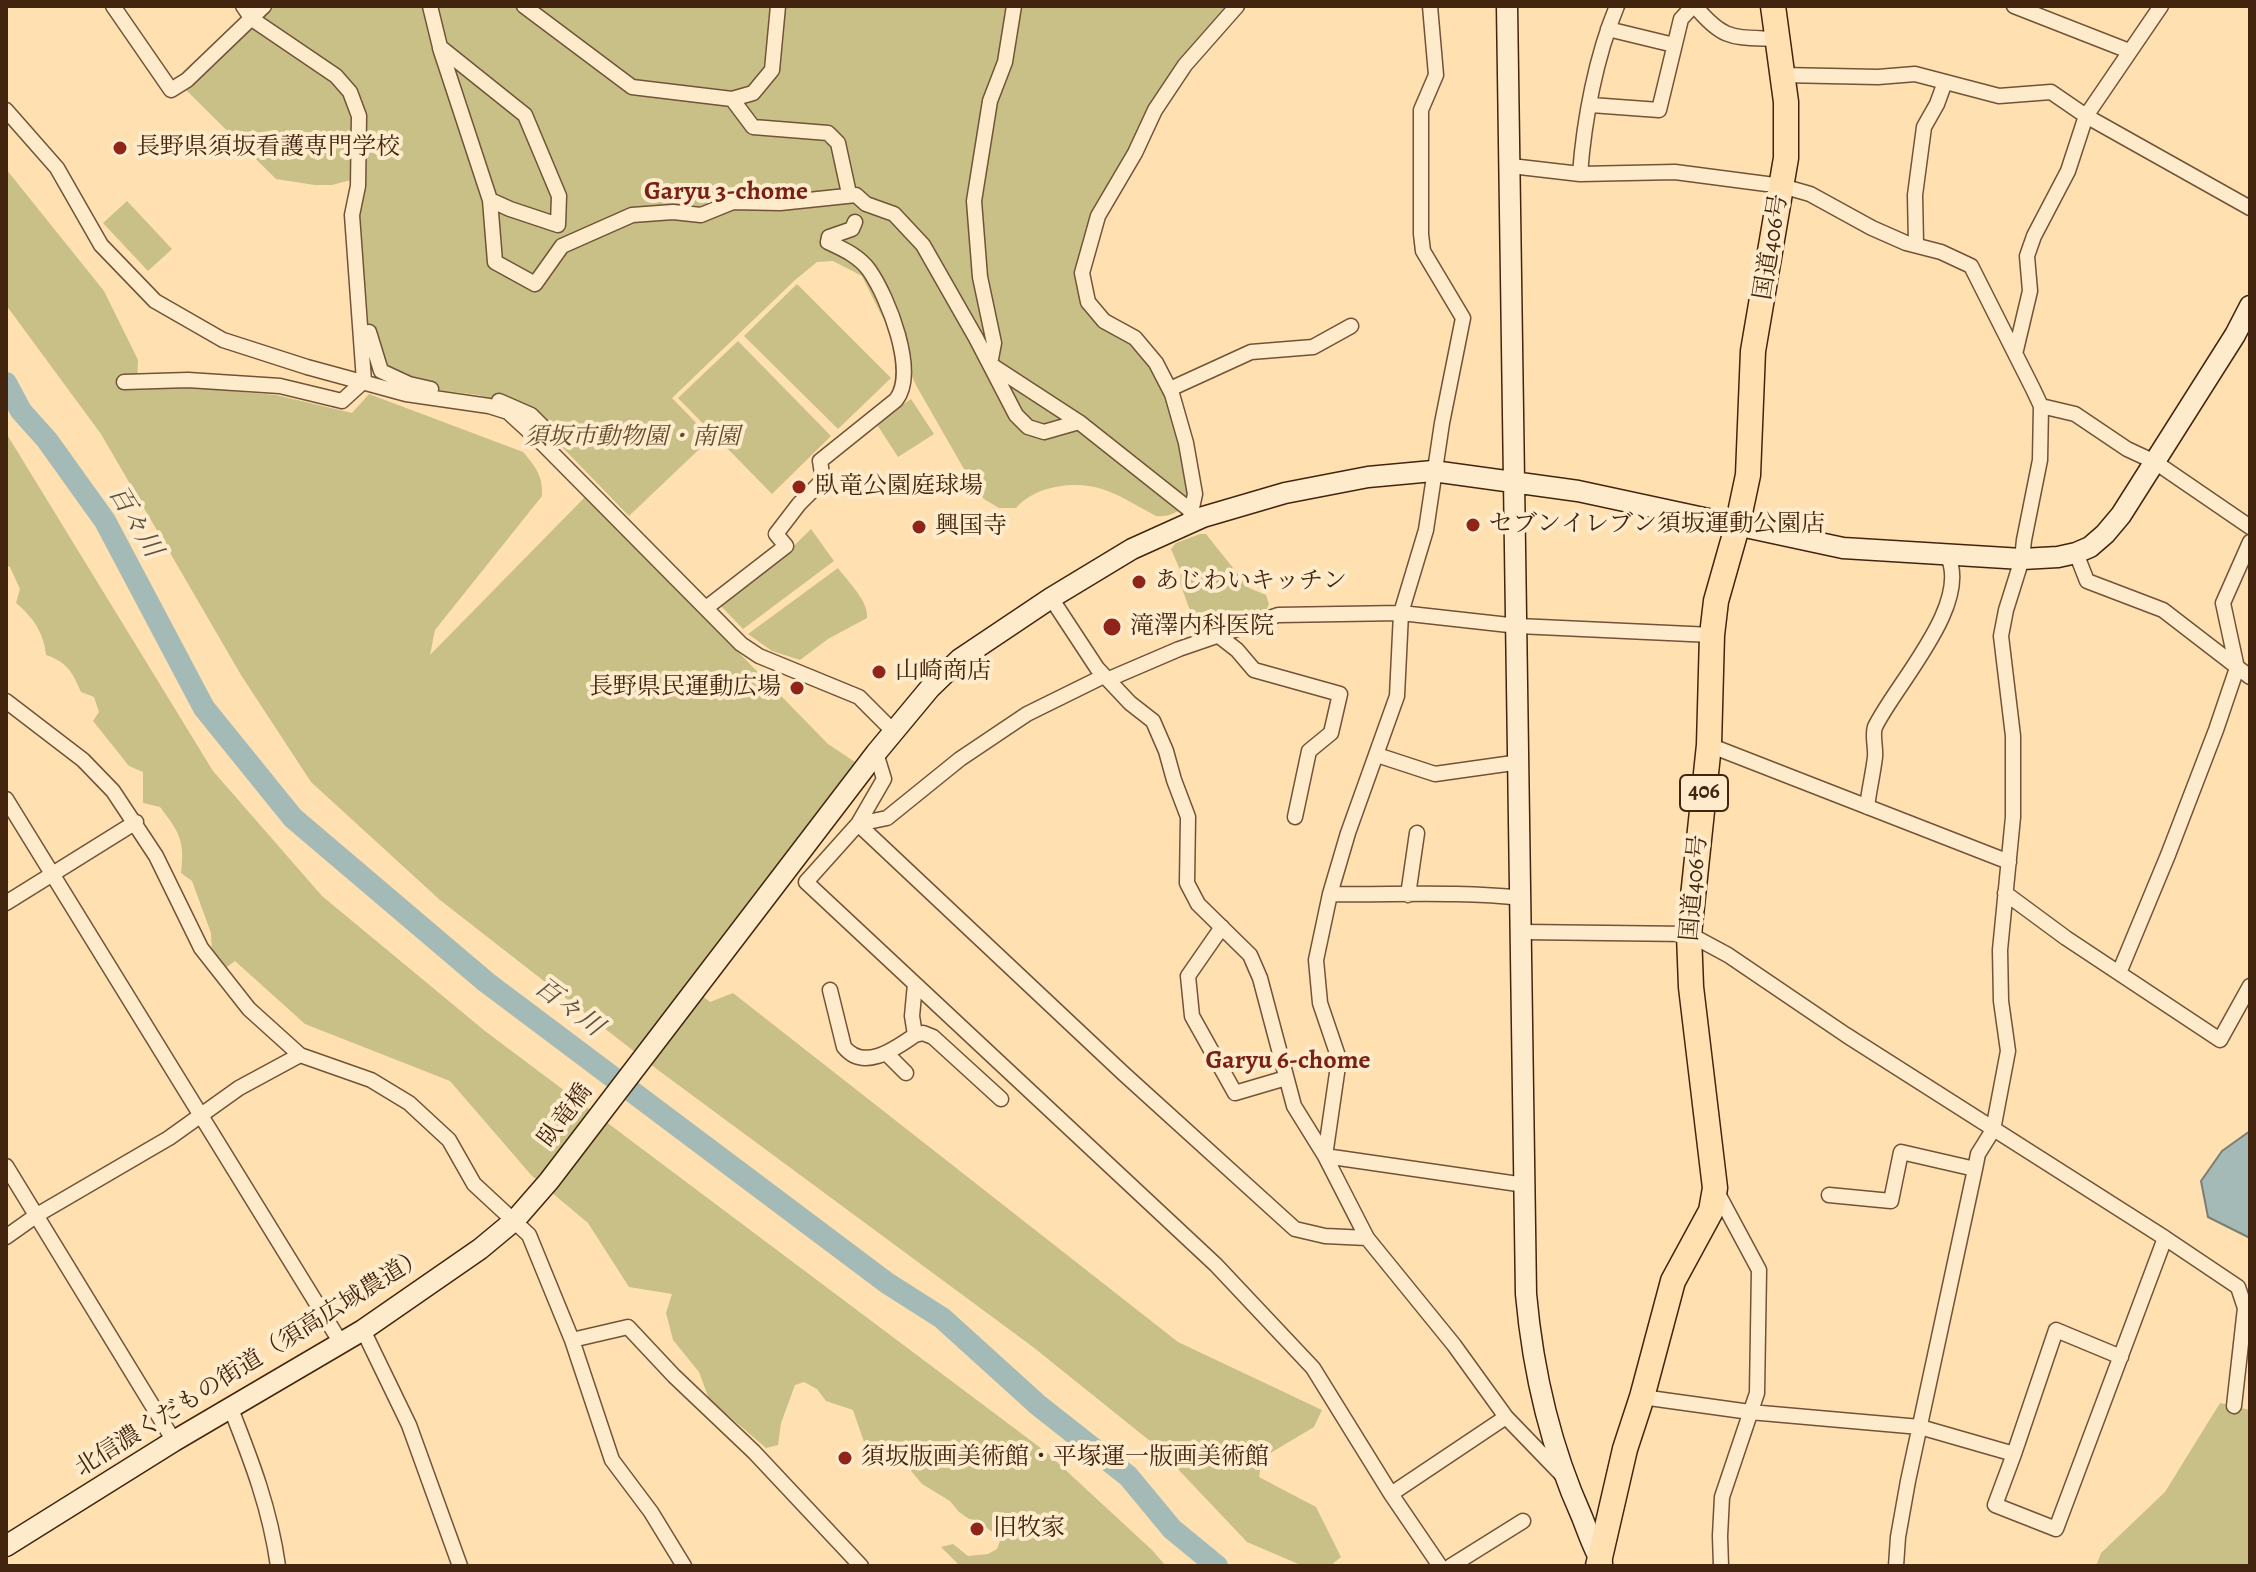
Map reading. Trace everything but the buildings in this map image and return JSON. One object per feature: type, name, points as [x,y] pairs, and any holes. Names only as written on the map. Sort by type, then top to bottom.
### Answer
[{"type":"highway","name":"国道406号","points":[[1600,1564],[1625,1449],[1673,1281],[1711,1211],[1715,1188],[1691,987],[1689,934],[1709,745],[1716,601],[1748,475],[1753,351],[1782,186],[1788,133],[1773,6]]},
{"type":"street","points":[[113,6],[171,90],[187,80],[264,6]]},
{"type":"street","points":[[243,6],[252,19],[336,76],[357,106],[358,186],[352,215],[364,381]]},
{"type":"street","points":[[430,6],[440,47],[490,200],[495,262],[535,284],[562,246],[632,215],[673,212],[701,215],[733,202],[780,203],[848,194],[894,214],[923,245],[1016,415],[1028,427],[1044,432],[1079,422]]},
{"type":"street","points":[[524,6],[632,87],[732,99],[753,93],[772,70],[778,6]]},
{"type":"street","points":[[990,364],[994,343],[980,277],[974,201],[990,101],[1005,62],[1014,6]]},
{"type":"street","points":[[1190,517],[1195,494],[1186,443],[1170,389],[1156,363],[1135,338],[1104,321],[1088,302],[1082,273],[1098,216],[1135,153],[1155,110],[1185,65],[1237,6]]},
{"type":"street","points":[[1325,1156],[1339,1059],[1320,1003],[1316,960],[1330,894],[1367,775],[1397,696],[1401,613],[1426,530],[1433,471],[1463,318],[1423,251],[1421,234],[1421,110],[1436,75],[1430,6]]},
{"type":"street","points":[[1507,6],[1526,1294],[1531,1347],[1545,1412],[1563,1476],[1600,1564]]},
{"type":"street","points":[[1580,174],[1583,138],[1608,29],[1617,6]]},
{"type":"street","points":[[1591,105],[1659,110],[1681,19],[1694,6],[1714,29],[1738,37],[1776,39]]},
{"type":"street","points":[[2014,6],[2129,51]]},
{"type":"street","points":[[2016,350],[2030,291],[2027,256],[2034,236],[2068,171],[2086,116],[2161,6]]},
{"type":"street","points":[[1608,29],[1674,45]]},
{"type":"street","points":[[440,47],[525,115],[559,196],[558,225],[490,200]]},
{"type":"street","points":[[1782,75],[1878,77],[1915,74],[1999,96],[2051,92],[2086,116],[2250,208]]},
{"type":"street","points":[[1916,244],[1915,195],[1924,127],[1945,82]]},
{"type":"street","points":[[732,99],[753,127],[828,133],[838,143],[848,194]]},
{"type":"street","points":[[6,110],[57,168],[101,245],[155,301],[223,340],[307,367],[406,394],[489,406],[508,412],[741,644],[759,656],[859,697],[894,732]]},
{"type":"street","points":[[1511,166],[1580,174],[1675,172],[1782,186],[1810,194],[1872,228],[1941,252],[1971,266],[2016,350],[2041,406],[2040,460],[2022,559],[2001,636],[2013,736],[2013,817],[2000,975],[2008,1051],[1993,1130],[1978,1154],[1898,1537],[1896,1566]]},
{"type":"street","points":[[362,186],[359,227],[369,332],[381,371],[409,384],[478,395],[505,403],[531,415],[545,429]]},
{"type":"street","points":[[706,608],[786,546],[776,534],[823,480],[820,461],[902,392],[904,365],[884,295],[868,268],[849,252],[828,242],[829,237],[852,229],[855,222]]},
{"type":"street","points":[[1440,1566],[1313,1368],[1216,1265],[806,882],[858,824],[884,779],[876,753],[930,688],[960,659],[1132,549],[1190,517],[1203,517],[1285,493],[1368,477],[1433,471],[1578,491],[1843,548],[2022,559],[2076,553],[2090,547],[2121,515],[2235,335],[2250,306]]},
{"type":"street","points":[[1170,389],[1251,352],[1313,347],[1351,326]]},
{"type":"street","points":[[990,364],[1079,422],[1190,517]]},
{"type":"street","points":[[124,382],[188,380],[280,386],[342,401],[364,381]]},
{"type":"street","points":[[2041,406],[2075,414],[2127,449],[2155,462],[2250,527]]},
{"type":"street","points":[[2119,973],[2179,827],[2237,668],[2223,603],[2250,542]]},
{"type":"street","points":[[2076,553],[2087,581],[2163,610],[2250,677]]},
{"type":"street","points":[[1867,807],[1875,753],[1874,729],[1921,657],[1949,603],[1953,566],[1947,555]]},
{"type":"street","points":[[1051,598],[1097,668],[1130,703],[1153,721],[1188,817],[1187,883],[1198,904],[1250,955],[1260,978],[1294,1106],[1325,1156],[1367,1238],[1454,1345],[1506,1417],[1563,1476]]},
{"type":"street","points":[[858,824],[887,818],[960,759],[1027,714],[1102,677],[1109,679],[1179,649],[1278,615],[1401,613],[1518,626],[1712,635]]},
{"type":"street","points":[[1219,636],[1237,650],[1254,670],[1340,694],[1331,733],[1309,751],[1295,817]]},
{"type":"street","points":[[6,701],[83,760],[113,791],[136,822],[201,948],[249,1009],[300,1055],[371,1080],[409,1103],[449,1140],[474,1184],[529,1235],[572,1340],[612,1460],[651,1512],[684,1566]]},
{"type":"street","points":[[1709,745],[2009,862]]},
{"type":"street","name":"臥竜橋","points":[[549,1181],[876,753]]},
{"type":"street","points":[[1377,755],[1435,774],[1520,762]]},
{"type":"street","points":[[6,799],[341,1343]]},
{"type":"street","points":[[6,903],[136,822]]},
{"type":"street","points":[[858,824],[1124,1074],[1295,1229],[1325,1236],[1367,1238]]},
{"type":"street","points":[[1408,895],[1417,833]]},
{"type":"street","points":[[1330,894],[1471,892],[1522,898]]},
{"type":"street","points":[[2005,893],[2220,1040],[2250,986]]},
{"type":"street","points":[[1222,927],[1188,976],[1192,1016],[1235,1093],[1286,1078]]},
{"type":"street","points":[[1523,932],[1689,934],[1740,963],[1993,1130],[2165,1238],[2238,1287],[2245,1308],[2234,1406]]},
{"type":"street","points":[[915,984],[912,1016],[915,1035]]},
{"type":"street","points":[[830,990],[844,1047],[850,1054],[863,1058],[886,1053],[923,1033],[933,1037],[1001,1099]]},
{"type":"street","points":[[886,1053],[906,1073]]},
{"type":"street","points":[[6,1237],[37,1215],[169,1138],[239,1088],[300,1055]]},
{"type":"street","points":[[1829,1195],[1891,1201],[1901,1152],[1975,1169]]},
{"type":"street","points":[[1325,1156],[1525,1185]]},
{"type":"street","points":[[6,1166],[174,1441]]},
{"type":"street","name":"北信濃くだもの街道（須高広域農道）","points":[[8,1541],[363,1330],[480,1249],[515,1220],[549,1181]]},
{"type":"street","points":[[1715,1188],[1759,1270],[1757,1393],[1722,1497],[1721,1566]]},
{"type":"street","points":[[2121,1357],[2056,1330],[1995,1505],[2056,1529],[2121,1357],[2165,1238]]},
{"type":"street","points":[[572,1340],[628,1327],[754,1452],[861,1566]]},
{"type":"street","points":[[363,1330],[409,1425],[460,1566]]},
{"type":"street","points":[[1642,1397],[1750,1412],[1920,1427],[2014,1454]]},
{"type":"street","points":[[231,1409],[261,1484],[278,1566]]},
{"type":"street","points":[[1391,1494],[1506,1417]]},
{"type":"street","points":[[1451,1566],[1523,1521]]},
{"type":"green space","name":"須坂市動物園・南園","points":[[269,6],[1237,6],[1185,65],[1098,216],[1082,273],[1088,302],[1156,363],[1195,494],[1178,511],[1162,516],[1156,516],[1105,490],[1082,485],[1058,487],[1034,494],[1016,508],[999,508],[984,499],[917,387],[862,276],[833,261],[817,262],[795,280],[672,398],[711,438],[629,516],[531,415],[505,402],[430,389],[387,376],[369,332],[359,216],[362,201],[359,105],[259,19]]},
{"type":"green space","points":[[254,27],[340,85],[353,110],[351,180],[315,185],[276,179],[186,90]]},
{"type":"green space","points":[[6,169],[104,291],[138,360],[137,388],[172,386],[276,395],[352,413],[369,394],[523,452],[532,462],[538,472],[542,496],[435,630],[430,655],[586,496],[828,744],[855,762],[686,983],[710,1002],[733,993],[1178,1342],[1322,1410],[1314,1427],[1262,1458],[1259,1477],[1316,1507],[1341,1557],[1330,1566],[1303,1566],[1247,1542],[1155,1445],[1033,1347],[658,1070],[440,900],[311,782],[241,675],[101,434],[6,305]]},
{"type":"green space","points":[[127,201],[172,249],[148,271],[103,223]]},
{"type":"green space","points":[[797,284],[891,378],[838,429],[744,336]]},
{"type":"green space","points":[[738,341],[831,436],[772,494],[678,398]]},
{"type":"green space","points":[[911,399],[934,434],[898,457],[876,423]]},
{"type":"green space","points":[[6,433],[213,771],[322,896],[485,1031],[1046,1452],[1166,1566],[960,1566],[941,1547],[953,1544],[968,1556],[988,1554],[997,1549],[1001,1538],[922,1484],[907,1466],[877,1456],[864,1442],[853,1410],[826,1401],[817,1389],[804,1382],[795,1385],[781,1423],[778,1445],[766,1448],[709,1399],[699,1372],[673,1340],[666,1313],[672,1294],[629,1287],[588,1223],[532,1176],[450,1081],[305,1024],[235,961],[224,969],[212,954],[211,933],[192,881],[181,873],[182,852],[176,830],[160,807],[143,803],[143,772],[129,766],[93,721],[99,712],[94,697],[81,692],[68,669],[46,655],[37,626],[16,603],[20,589],[10,567],[6,565]]},
{"type":"green space","points":[[811,529],[834,561],[743,629],[720,605],[772,567]]},
{"type":"green space","points":[[1206,534],[1249,588],[1266,595],[1269,604],[1264,615],[1200,638],[1171,549],[1176,543]]},
{"type":"green space","points":[[838,568],[861,598],[867,618],[828,639],[800,660],[772,651],[748,634]]},
{"type":"green space","points":[[2220,1403],[2250,1410],[2250,1566],[2096,1566],[2101,1553],[2165,1492]]},
{"type":"water","points":[[2250,1131],[2250,1238],[2208,1217],[2201,1181],[2222,1151]]},
{"type":"waterway","name":"百々川","points":[[6,383],[21,411],[47,440],[105,521],[204,708],[293,818],[486,982],[887,1283],[942,1318],[1038,1405],[1128,1476],[1172,1529],[1217,1566]]},
{"type":"place","name":"長野県須坂看護専門学校","points":[[120,148]]},
{"type":"place","name":"臥竜公園庭球場","points":[[799,487]]},
{"type":"place","name":"セブンイレブン須坂運動公園店","points":[[1473,525]]},
{"type":"place","name":"興国寺","points":[[919,527]]},
{"type":"place","name":"あじわいキッチン","points":[[1139,582]]},
{"type":"place","name":"滝澤内科医院","points":[[1112,627]]},
{"type":"place","name":"山崎商店","points":[[879,672]]},
{"type":"place","name":"長野県民運動広場","points":[[797,688]]},
{"type":"place","name":"須坂版画美術館・平塚運一版画美術館","points":[[845,1458]]},
{"type":"place","name":"旧牧家","points":[[977,1529]]},
{"type":"district","name":"Garyu 3-chome","points":[[726,193]]},
{"type":"district","name":"Garyu 6-chome","points":[[1288,1062]]}]
